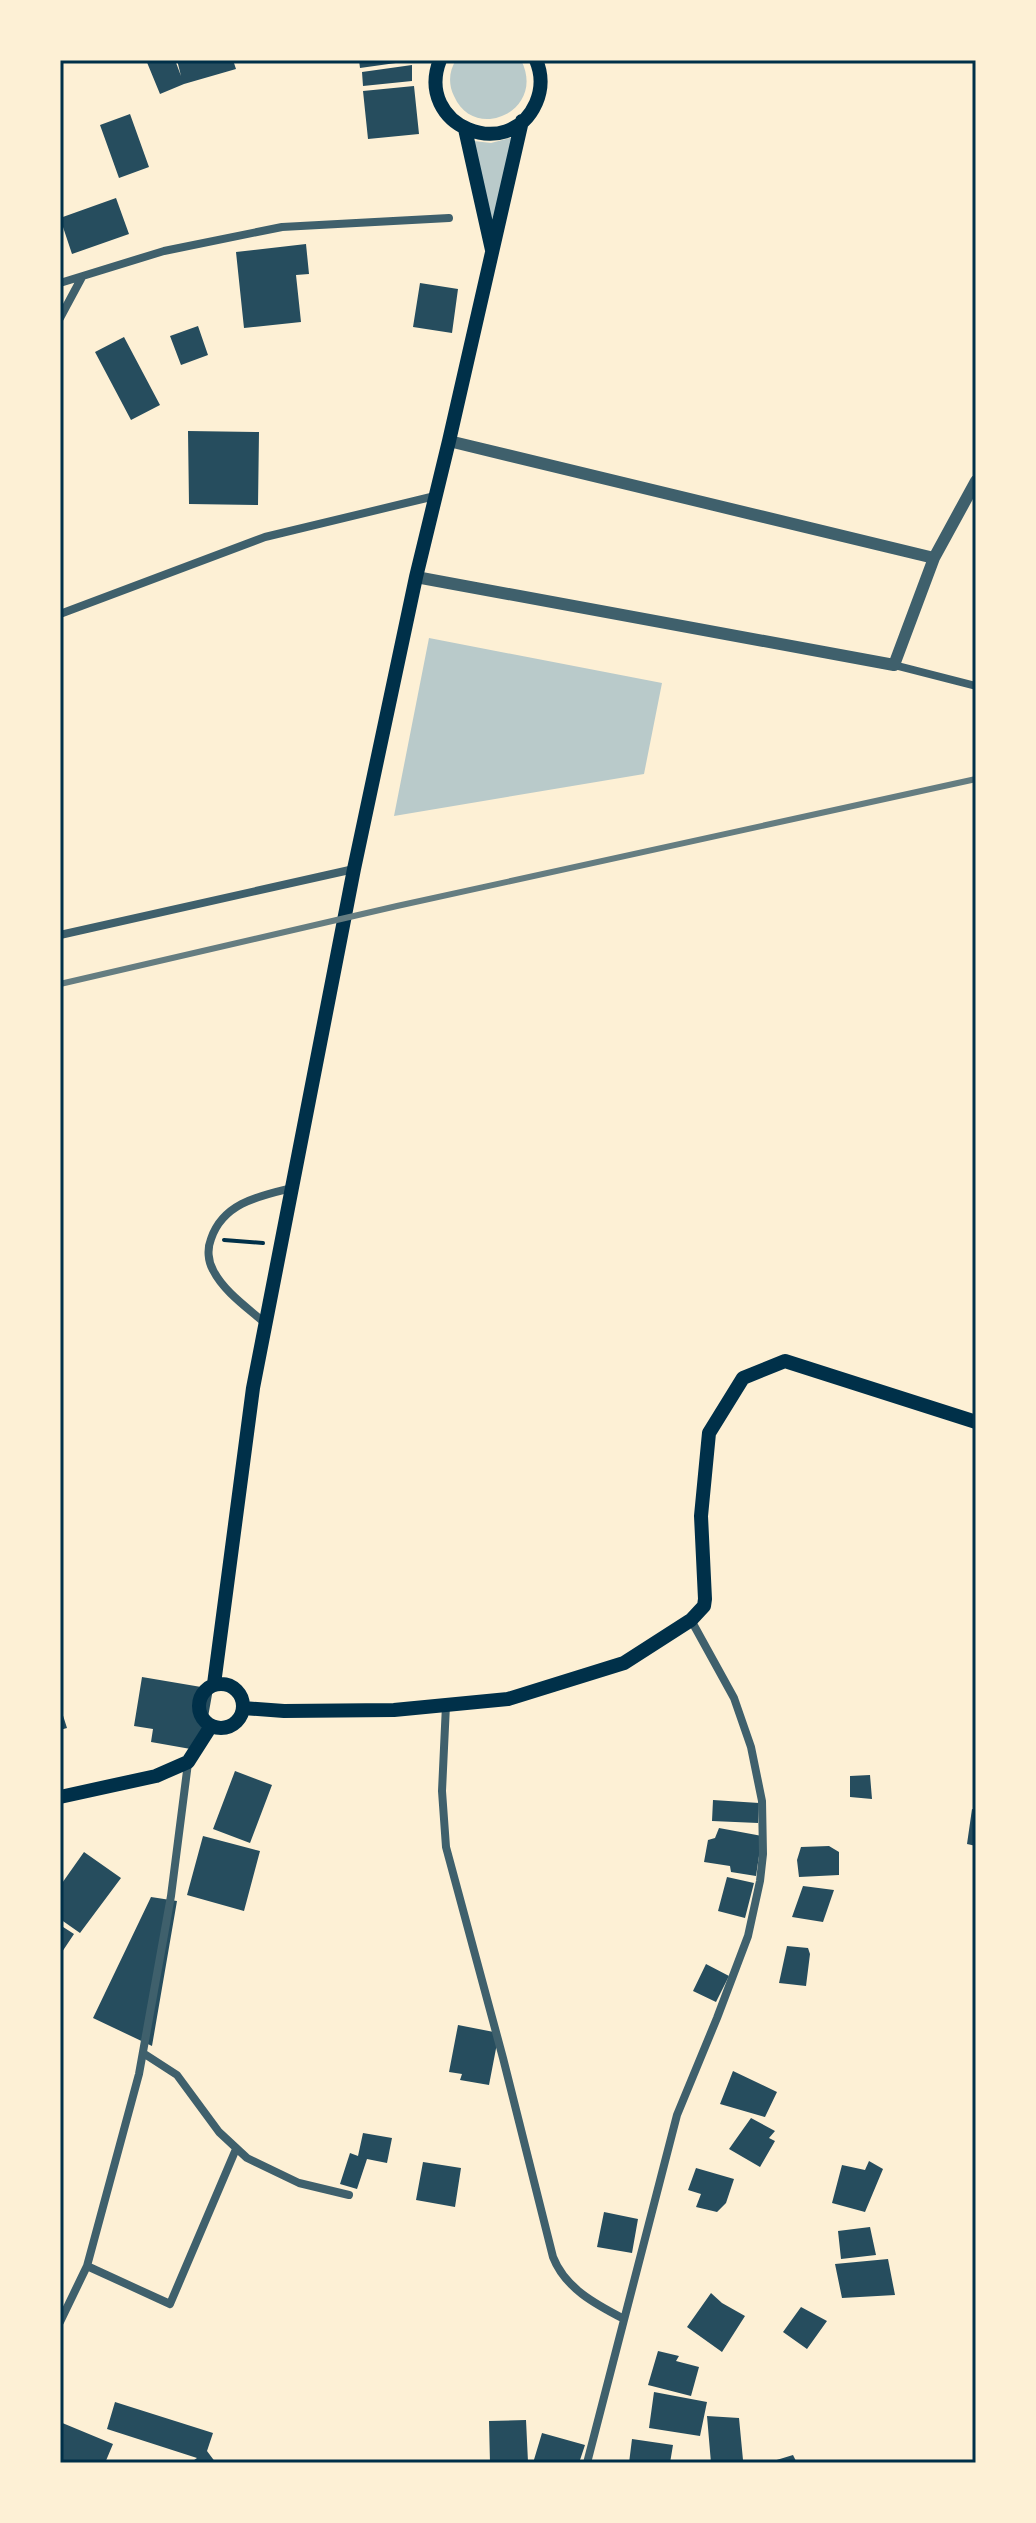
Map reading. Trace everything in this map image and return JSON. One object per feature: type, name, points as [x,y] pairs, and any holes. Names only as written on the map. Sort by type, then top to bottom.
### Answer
[{"type":"main road","points":[[440,60],[435,84],[438,99],[449,117],[465,129],[484,134],[513,128],[534,107],[540,93],[539,61]]},
{"type":"main road","points":[[214,1684],[253,1388],[354,869],[416,577],[522,121]]},
{"type":"main road","points":[[465,129],[493,255]]},
{"type":"main road","points":[[243,1708],[284,1711],[394,1710],[508,1699],[624,1663],[691,1620],[704,1606],[701,1516],[709,1433],[743,1378],[785,1361],[976,1422]]},
{"type":"main road","points":[[221,1683],[236,1689],[243,1708],[232,1726],[218,1728],[211,1726],[201,1716],[199,1708],[202,1694],[214,1684],[221,1683]]},
{"type":"main road","points":[[60,1797],[156,1776],[188,1762],[211,1726]]},
{"type":"street","points":[[60,283],[164,251],[282,227],[449,218]]},
{"type":"street","points":[[60,318],[82,277]]},
{"type":"street","points":[[449,441],[934,558]]},
{"type":"street","points":[[894,665],[934,558],[976,481]]},
{"type":"street","points":[[60,614],[265,537],[435,496]]},
{"type":"street","points":[[416,577],[894,665],[976,686]]},
{"type":"street","points":[[60,935],[354,869]]},
{"type":"street","points":[[266,1324],[226,1288],[213,1271],[208,1247],[222,1218],[238,1205],[292,1188]]},
{"type":"street","points":[[587,2463],[677,2115],[748,1936],[763,1854],[762,1801],[748,1734],[723,1674],[691,1620]]},
{"type":"street","points":[[446,1705],[442,1791],[446,1847],[553,2257],[558,2271],[568,2282],[599,2306],[624,2319]]},
{"type":"street","points":[[60,2322],[87,2266],[143,2053],[171,1896],[188,1762]]},
{"type":"street","points":[[143,2053],[177,2075],[219,2132],[247,2158],[299,2183],[349,2195]]},
{"type":"street","points":[[87,2266],[170,2304],[236,2149]]},
{"type":"path","points":[[211,1239],[281,1244]]},
{"type":"shaded area","points":[[456,60],[521,60],[526,78],[524,93],[517,106],[505,115],[491,119],[477,118],[464,110],[454,96],[450,82]]},
{"type":"shaded area","points":[[514,137],[492,242],[474,141],[491,143]]},
{"type":"shaded area","points":[[429,638],[662,683],[644,774],[394,816]]},
{"type":"building","points":[[146,60],[175,60],[181,76],[177,60],[233,60],[236,69],[160,94]]},
{"type":"building","points":[[359,60],[403,60],[403,62],[360,68]]},
{"type":"building","points":[[412,65],[412,81],[363,86],[362,72]]},
{"type":"building","points":[[414,86],[419,134],[368,139],[363,91]]},
{"type":"building","points":[[130,114],[149,167],[119,178],[100,125]]},
{"type":"building","points":[[116,198],[129,234],[72,254],[60,218]]},
{"type":"building","points":[[306,244],[309,274],[296,275],[301,322],[244,328],[236,252]]},
{"type":"building","points":[[420,283],[458,289],[452,333],[413,327]]},
{"type":"building","points":[[198,326],[208,355],[181,365],[170,336]]},
{"type":"building","points":[[124,337],[160,405],[131,420],[95,352]]},
{"type":"building","points":[[188,431],[259,432],[258,505],[189,504]]},
{"type":"building","points":[[142,1677],[213,1689],[202,1751],[151,1742],[153,1729],[134,1726]]},
{"type":"building","points":[[60,1706],[67,1728],[60,1730]]},
{"type":"building","points":[[235,1771],[272,1785],[250,1843],[213,1829]]},
{"type":"building","points":[[870,1775],[872,1799],[850,1797],[850,1776]]},
{"type":"building","points":[[713,1800],[759,1803],[758,1823],[712,1821]]},
{"type":"building","points":[[972,1809],[976,1810],[976,1846],[967,1844]]},
{"type":"building","points":[[719,1828],[762,1836],[756,1876],[731,1872],[730,1866],[704,1862],[708,1840],[715,1838]]},
{"type":"building","points":[[203,1836],[260,1851],[244,1911],[187,1895]]},
{"type":"building","points":[[829,1846],[839,1852],[839,1875],[799,1877],[797,1860],[801,1847]]},
{"type":"building","points":[[84,1852],[121,1878],[80,1933],[60,1919],[60,1886]]},
{"type":"building","points":[[727,1877],[754,1883],[745,1918],[718,1911]]},
{"type":"building","points":[[803,1886],[834,1890],[823,1922],[792,1917]]},
{"type":"building","points":[[151,1897],[177,1901],[152,2046],[93,2018]]},
{"type":"building","points":[[60,1925],[74,1934],[60,1955]]},
{"type":"building","points":[[787,1946],[808,1948],[806,1986],[779,1983]]},
{"type":"building","points":[[706,1964],[729,1976],[716,2002],[693,1991]]},
{"type":"building","points":[[458,2025],[499,2033],[489,2085],[460,2080],[462,2074],[449,2072]]},
{"type":"building","points":[[733,2071],[777,2092],[765,2117],[720,2104]]},
{"type":"building","points":[[751,2118],[775,2131],[769,2138],[775,2141],[760,2167],[729,2149]]},
{"type":"building","points":[[363,2133],[392,2138],[387,2163],[367,2159],[357,2189],[340,2184],[350,2153],[358,2156]]},
{"type":"building","points":[[869,2161],[883,2169],[865,2212],[832,2203],[842,2165],[865,2170]]},
{"type":"building","points":[[423,2162],[461,2168],[455,2207],[416,2200]]},
{"type":"building","points":[[696,2168],[734,2179],[726,2203],[717,2212],[696,2207],[701,2194],[688,2190]]},
{"type":"building","points":[[604,2212],[638,2219],[632,2253],[597,2247]]},
{"type":"building","points":[[870,2227],[876,2255],[841,2259],[838,2231]]},
{"type":"building","points":[[888,2259],[895,2295],[842,2298],[835,2264]]},
{"type":"building","points":[[711,2293],[745,2316],[722,2352],[687,2327]]},
{"type":"building","points":[[801,2307],[827,2321],[807,2349],[783,2332]]},
{"type":"building","points":[[658,2351],[679,2356],[676,2361],[699,2367],[691,2396],[648,2385]]},
{"type":"building","points":[[654,2392],[707,2402],[700,2436],[649,2428]]},
{"type":"building","points":[[115,2402],[213,2433],[207,2451],[216,2463],[190,2463],[197,2458],[107,2429]]},
{"type":"building","points":[[707,2416],[739,2418],[743,2460],[711,2463]]},
{"type":"building","points":[[526,2420],[528,2462],[490,2463],[489,2421]]},
{"type":"building","points":[[60,2422],[113,2444],[105,2463],[70,2463],[60,2459]]},
{"type":"building","points":[[542,2433],[585,2445],[579,2463],[533,2463]]},
{"type":"building","points":[[632,2439],[673,2445],[670,2463],[629,2463]]},
{"type":"building","points":[[793,2455],[797,2463],[770,2463],[770,2462]]},
{"type":"railway","points":[[60,984],[397,906],[976,779]]}]
